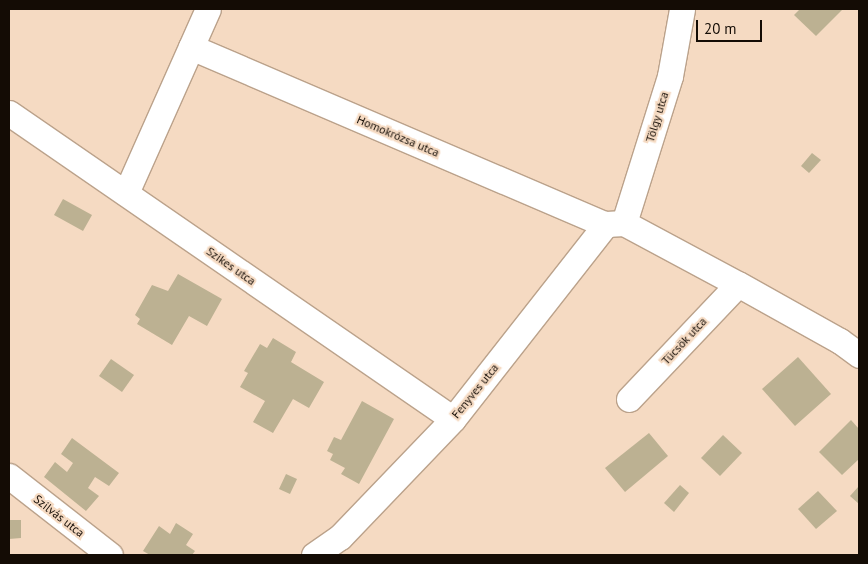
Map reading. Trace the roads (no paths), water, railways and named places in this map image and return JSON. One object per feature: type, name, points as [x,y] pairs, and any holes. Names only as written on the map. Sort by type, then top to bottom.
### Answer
[{"type":"street","points":[[126,193],[208,9]]},
{"type":"street","name":"Tölgy utca","points":[[615,224],[670,76],[682,9]]},
{"type":"street","name":"Homokrózsa utca","points":[[190,46],[615,224]]},
{"type":"street","name":"Szikes utca","points":[[9,113],[453,419]]},
{"type":"street","points":[[615,224],[738,284],[840,341],[859,355]]},
{"type":"street","name":"Fenyves utca","points":[[314,555],[340,537],[453,419],[615,224]]},
{"type":"street","name":"Tücsök utca","points":[[629,399],[738,284]]},
{"type":"street","name":"Szilvás utca","points":[[9,476],[110,555]]}]
